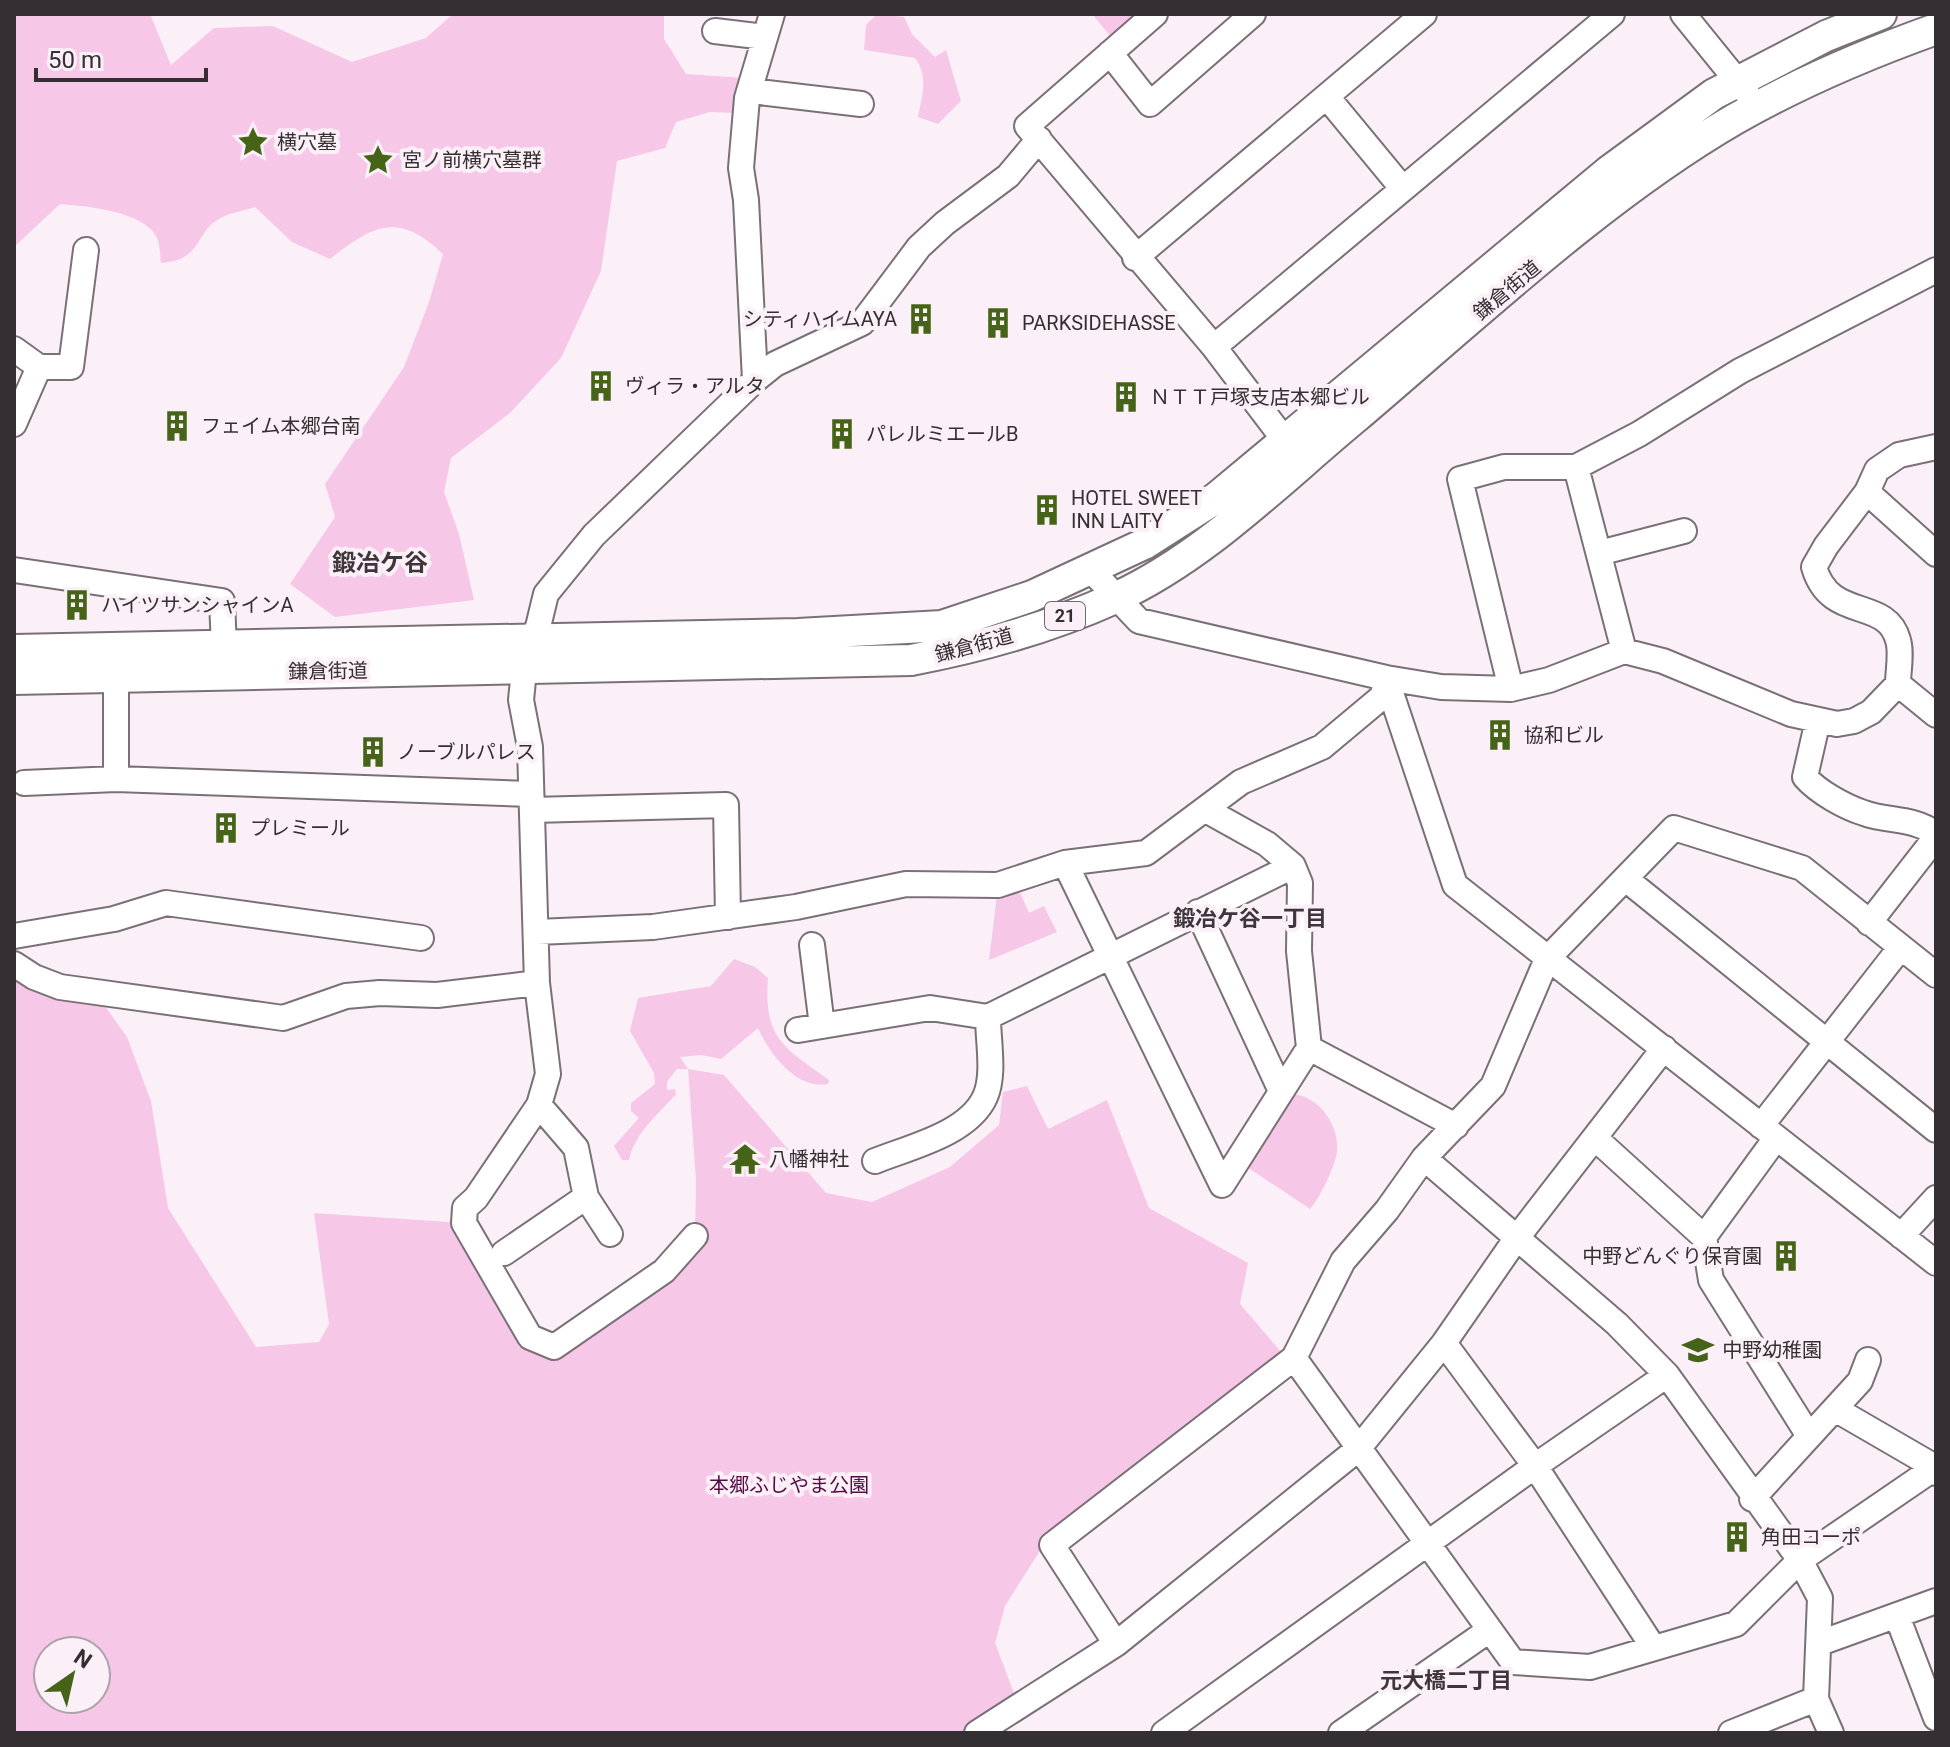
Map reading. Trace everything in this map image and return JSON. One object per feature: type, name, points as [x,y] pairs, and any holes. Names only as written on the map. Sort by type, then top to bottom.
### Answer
[{"type":"main road","name":"鎌倉街道","points":[[14,679],[116,676],[942,626],[1032,596],[1144,544],[1216,498],[1609,171],[1714,94],[1826,36],[1881,14]]},
{"type":"main road","name":"鎌倉街道","points":[[14,650],[224,648],[911,660],[1001,640],[1116,598],[1160,574],[1238,515],[1632,189],[1758,107],[1855,58],[1936,29]]},
{"type":"street","points":[[1155,14],[1027,126],[1135,258],[1214,347],[1286,442]]},
{"type":"street","points":[[1110,53],[1150,104],[1253,14]]},
{"type":"street","points":[[1135,258],[1327,97],[1394,23],[1424,14]]},
{"type":"street","points":[[1214,347],[1612,14]]},
{"type":"street","points":[[1683,14],[1758,107]]},
{"type":"street","points":[[715,31],[769,26],[751,91],[741,168],[746,200],[755,380]]},
{"type":"street","points":[[751,91],[861,104]]},
{"type":"street","points":[[1327,97],[1403,189]]},
{"type":"street","points":[[695,1236],[664,1271],[554,1347],[530,1337],[464,1223],[465,1208],[476,1198],[539,1105],[548,1074],[537,983],[530,747],[521,700],[527,652],[538,627],[546,594],[571,560],[755,380],[775,364],[862,323],[919,247],[945,223],[1008,176],[1039,139]]},
{"type":"street","points":[[14,349],[39,367],[71,367],[86,250]]},
{"type":"street","points":[[1511,689],[1460,479],[1504,467],[1576,467],[1653,426],[1740,371],[1936,270]]},
{"type":"street","points":[[14,424],[39,367]]},
{"type":"street","points":[[1091,570],[1139,621],[1386,678],[1441,687],[1511,689],[1549,680],[1624,651],[1663,661],[1791,714],[1837,724],[1854,721],[1871,712],[1898,684],[1899,642],[1886,618],[1831,597],[1819,586],[1814,567],[1867,492],[1877,470],[1899,455],[1936,447]]},
{"type":"street","points":[[1576,467],[1624,651]]},
{"type":"street","points":[[1867,492],[1936,554]]},
{"type":"street","points":[[1599,553],[1684,531]]},
{"type":"street","points":[[14,570],[222,601],[224,648]]},
{"type":"street","points":[[116,676],[116,779]]},
{"type":"street","points":[[537,932],[653,927],[728,917],[906,884],[998,885],[1065,863],[1146,853],[1241,782],[1322,747],[1383,696],[1386,678]]},
{"type":"street","points":[[1386,678],[1455,885],[1936,1263]]},
{"type":"street","points":[[1898,684],[1936,715]]},
{"type":"street","points":[[1818,720],[1805,777],[1812,785],[1866,814],[1903,819],[1936,836],[1869,923]]},
{"type":"street","points":[[24,783],[116,779],[531,802],[726,805],[728,917]]},
{"type":"street","points":[[1065,863],[1222,1185],[1309,1048],[1299,951],[1300,883],[1293,866],[1267,844],[1206,810]]},
{"type":"street","points":[[1116,1644],[1052,1545],[1294,1358],[1343,1261],[1387,1210],[1424,1158],[1493,1086],[1547,959],[1627,880],[1674,828],[1802,868],[1936,975]]},
{"type":"street","points":[[812,945],[810,1028],[930,1008],[988,1017],[1293,866]]},
{"type":"street","points":[[1627,880],[1936,1130]]},
{"type":"street","points":[[14,936],[114,919],[166,903],[421,938]]},
{"type":"street","points":[[1198,912],[1281,1091]]},
{"type":"street","points":[[1704,1237],[1827,1040],[1901,947]]},
{"type":"street","points":[[14,964],[34,977],[60,987],[283,1018],[346,996],[380,993],[437,995],[537,983]]},
{"type":"street","points":[[875,1161],[967,1121],[985,1096],[989,1065],[988,1017]]},
{"type":"street","points":[[1309,1048],[1456,1126]]},
{"type":"street","points":[[977,1733],[1116,1644],[1358,1449],[1444,1343],[1516,1239],[1664,1048]]},
{"type":"street","points":[[539,1105],[576,1148],[586,1197],[610,1234]]},
{"type":"street","points":[[1596,1139],[1704,1237],[1711,1280],[1809,1436]]},
{"type":"street","points":[[1424,1158],[1617,1324],[1667,1375],[1752,1499],[1800,1560],[1820,1598],[1816,1699],[1831,1733]]},
{"type":"street","points":[[504,1253],[586,1197]]},
{"type":"street","points":[[1901,1236],[1936,1198]]},
{"type":"street","points":[[1444,1343],[1535,1466],[1653,1647]]},
{"type":"street","points":[[1294,1358],[1513,1662],[1590,1667],[1736,1624],[1800,1560],[1936,1469],[1835,1409]]},
{"type":"street","points":[[1752,1499],[1860,1381],[1868,1360]]},
{"type":"street","points":[[1164,1733],[1535,1466],[1667,1375]]},
{"type":"street","points":[[1820,1643],[1936,1601]]},
{"type":"street","points":[[1897,1616],[1936,1718]]},
{"type":"street","points":[[1341,1733],[1488,1631]]},
{"type":"street","points":[[1731,1733],[1816,1699]]},
{"type":"green space","points":[[14,14],[150,14],[171,65],[214,28],[273,26],[352,62],[426,38],[453,14],[664,14],[664,39],[686,74],[744,78],[736,113],[710,112],[676,122],[665,148],[617,161],[601,271],[561,358],[510,413],[451,458],[444,492],[459,534],[474,600],[335,617],[290,584],[335,517],[325,484],[404,367],[429,302],[443,254],[412,232],[386,228],[359,238],[330,259],[292,242],[255,207],[211,224],[197,245],[175,261],[161,263],[157,238],[150,229],[128,216],[60,204],[14,247]]},
{"type":"green space","points":[[877,14],[904,17],[912,34],[935,57],[946,50],[961,101],[938,124],[918,117],[923,79],[915,58],[864,50],[866,25]]},
{"type":"green space","points":[[1092,14],[1139,14],[1112,38]]},
{"type":"green space","points":[[1019,890],[1029,913],[1044,906],[1057,932],[989,960],[997,895]]},
{"type":"green space","points":[[734,959],[755,967],[768,978],[769,1015],[780,1040],[829,1080],[828,1084],[816,1084],[795,1076],[769,1048],[758,1028],[721,1059],[701,1055],[680,1057],[688,1069],[677,1069],[667,1082],[667,1090],[675,1089],[676,1094],[642,1132],[629,1160],[622,1160],[614,1146],[639,1118],[631,1111],[631,1103],[655,1084],[654,1073],[630,1031],[638,998],[711,986]]},
{"type":"green space","name":"本郷ふじやま公園","points":[[14,965],[95,992],[127,1037],[151,1101],[168,1208],[256,1347],[319,1342],[329,1324],[314,1213],[464,1223],[530,1337],[554,1346],[695,1236],[696,1181],[688,1069],[724,1075],[826,1193],[872,1202],[950,1167],[999,1125],[1003,1092],[1027,1086],[1048,1129],[1107,1100],[1149,1208],[1248,1263],[1240,1304],[1282,1353],[1041,1549],[1005,1606],[995,1643],[1019,1706],[977,1733],[14,1733]]},
{"type":"green space","points":[[1290,1094],[1309,1099],[1325,1112],[1337,1141],[1330,1173],[1310,1209],[1238,1161]]},
{"type":"place","name":"横穴墓","points":[[253,142]]},
{"type":"place","name":"宮ノ前横穴墓群","points":[[378,160]]},
{"type":"place","name":"シティハイムAYA","points":[[921,319]]},
{"type":"place","name":"PARKSIDEHASSE","points":[[998,323]]},
{"type":"place","name":"ヴィラ・アルタ","points":[[601,386]]},
{"type":"place","name":"ＮＴＴ戸塚支店本郷ビル","points":[[1126,397]]},
{"type":"place","name":"フェイム本郷台南","points":[[177,426]]},
{"type":"place","name":"パレルミエールB","points":[[842,434]]},
{"type":"place","name":"HOTEL SWEET INN LAITY","points":[[1047,510]]},
{"type":"place","name":"ハイツサンシャインA","points":[[77,605]]},
{"type":"place","name":"協和ビル","points":[[1500,735]]},
{"type":"place","name":"ノーブルパレス","points":[[373,752]]},
{"type":"place","name":"プレミール","points":[[226,828]]},
{"type":"place","name":"八幡神社","points":[[745,1159]]},
{"type":"place","name":"中野どんぐり保育園","points":[[1786,1256]]},
{"type":"place","name":"中野幼稚園","points":[[1698,1350]]},
{"type":"place","name":"角田コーポ","points":[[1737,1537]]},
{"type":"district","name":"鍛冶ケ谷","points":[[380,563]]},
{"type":"district","name":"鍛冶ケ谷一丁目","points":[[1250,918]]},
{"type":"district","name":"元大橋二丁目","points":[[1446,1680]]}]
